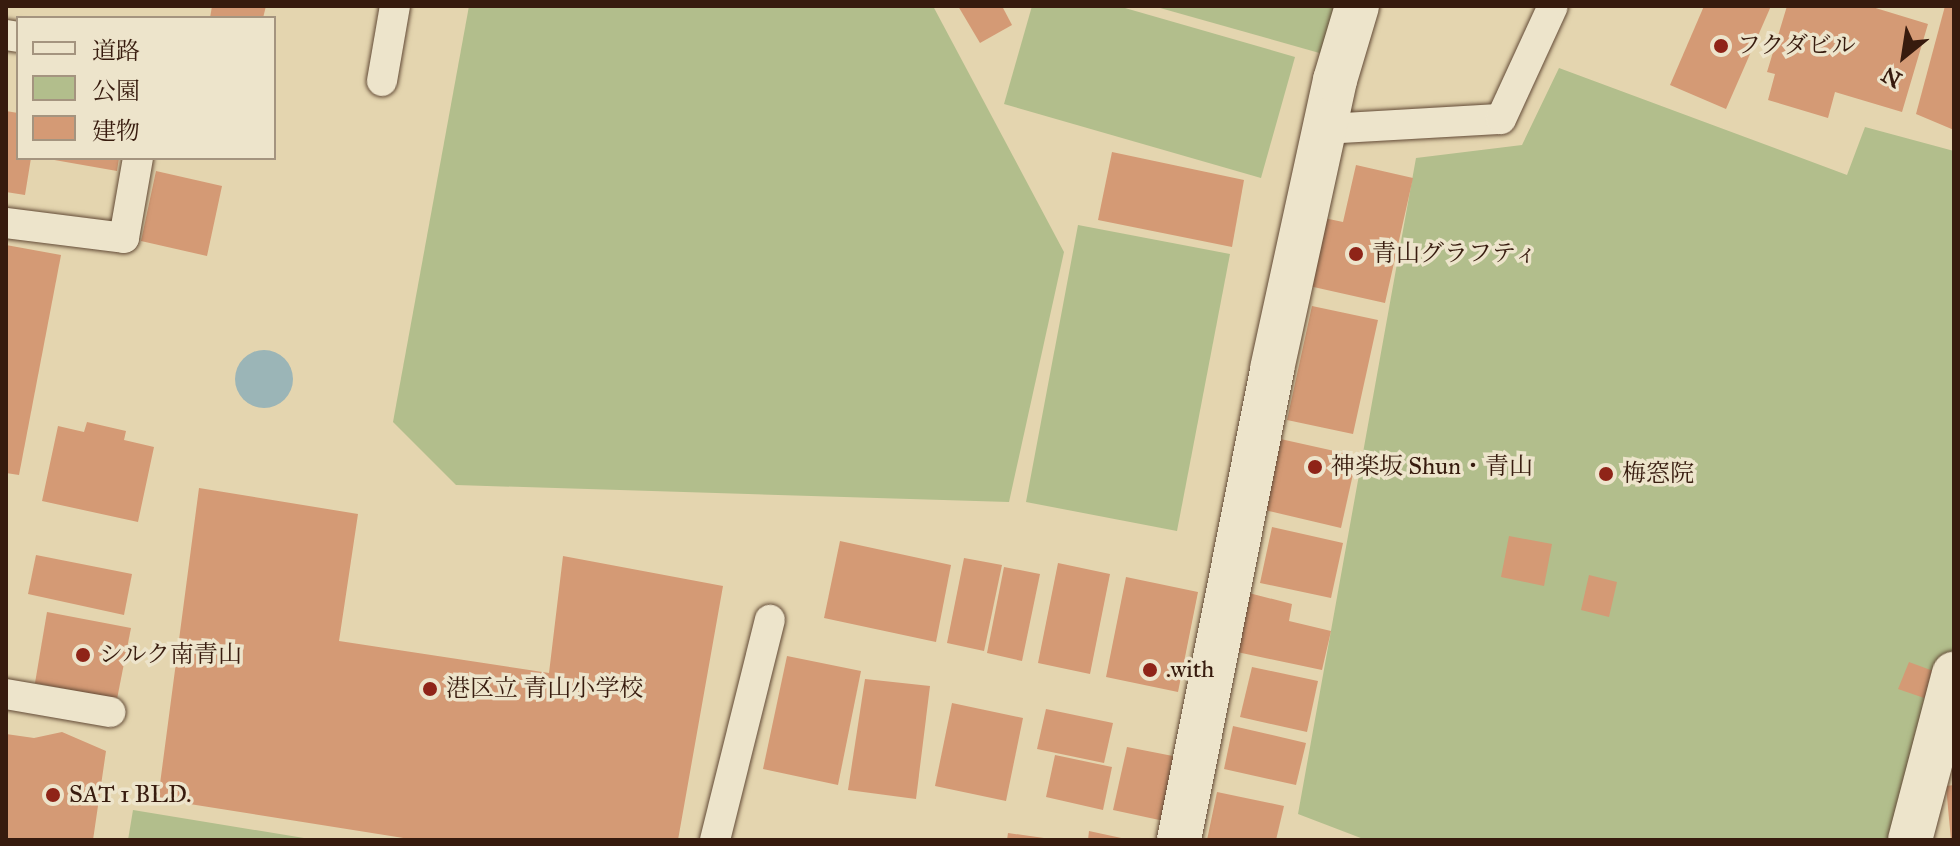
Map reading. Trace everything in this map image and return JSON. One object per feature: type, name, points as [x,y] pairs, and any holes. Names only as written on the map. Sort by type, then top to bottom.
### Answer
[{"type":"street","points":[[1179,840],[1325,129],[1357,6]]},
{"type":"street","points":[[1910,840],[1954,674]]},
{"type":"lane","points":[[382,81],[395,6]]},
{"type":"lane","points":[[1325,129],[1501,119],[1553,6]]},
{"type":"lane","points":[[6,223],[124,238],[138,160]]},
{"type":"lane","points":[[715,840],[770,620]]},
{"type":"lane","points":[[6,694],[110,712]]},
{"type":"green space","points":[[469,6],[933,6],[1064,252],[1009,502],[456,485],[393,422]]},
{"type":"green space","points":[[1032,6],[1118,6],[1295,57],[1261,178],[1004,104]]},
{"type":"green space","points":[[1153,6],[1337,6],[1323,54]]},
{"type":"green space","points":[[1559,68],[1847,175],[1865,127],[1954,151],[1954,647],[1902,796],[1895,840],[1366,840],[1298,814],[1416,158],[1522,145]]},
{"type":"green space","points":[[1078,225],[1230,254],[1177,531],[1026,502]]},
{"type":"green space","points":[[133,810],[316,840],[128,840]]},
{"type":"water","points":[[264,350],[285,358],[293,379],[285,400],[264,408],[243,400],[235,379],[243,358]]},
{"type":"building","points":[[212,6],[266,6],[264,16],[210,16]]},
{"type":"building","points":[[958,6],[1002,6],[1012,25],[980,43]]},
{"type":"building","name":"フクダビル","points":[[1704,6],[1771,6],[1726,109],[1670,85]]},
{"type":"building","points":[[1787,6],[1869,6],[1928,24],[1902,112],[1835,92],[1828,118],[1768,100],[1775,74],[1767,72]]},
{"type":"building","points":[[1945,6],[1954,6],[1954,130],[1916,114]]},
{"type":"building","points":[[6,111],[16,113],[16,160],[31,160],[25,195],[6,192]]},
{"type":"building","points":[[1112,152],[1244,180],[1232,247],[1098,220]]},
{"type":"building","points":[[54,160],[119,160],[117,171]]},
{"type":"building","name":"青山グラフティ","points":[[1356,165],[1413,178],[1385,303],[1309,286],[1324,218],[1343,222]]},
{"type":"building","points":[[156,171],[222,186],[207,256],[141,241]]},
{"type":"building","points":[[6,245],[61,255],[19,475],[6,473]]},
{"type":"building","points":[[1312,306],[1378,320],[1353,434],[1287,420]]},
{"type":"building","points":[[87,422],[126,431],[124,440],[154,447],[138,522],[42,501],[58,426],[84,432]]},
{"type":"building","points":[[1276,438],[1357,456],[1341,528],[1260,509]]},
{"type":"building","name":"港区立 青山小学校","points":[[199,488],[358,514],[339,641],[549,673],[563,556],[723,586],[678,840],[416,840],[158,799]]},
{"type":"building","points":[[1272,527],[1343,543],[1331,598],[1260,583]]},
{"type":"building","points":[[1509,536],[1552,544],[1544,586],[1501,577]]},
{"type":"building","points":[[840,541],[951,565],[936,642],[824,618]]},
{"type":"building","points":[[36,555],[132,574],[124,615],[28,594]]},
{"type":"building","points":[[964,558],[1002,565],[984,651],[947,643]]},
{"type":"building","points":[[1058,563],[1110,574],[1090,674],[1038,663]]},
{"type":"building","points":[[1004,567],[1040,574],[1022,661],[987,653]]},
{"type":"building","points":[[1589,575],[1617,582],[1609,617],[1581,610]]},
{"type":"building","points":[[1126,577],[1198,592],[1178,692],[1106,677]]},
{"type":"building","points":[[1249,593],[1292,604],[1289,621],[1331,631],[1322,670],[1237,652]]},
{"type":"building","name":"シルク南青山","points":[[47,612],[131,628],[117,699],[35,683]]},
{"type":"building","points":[[787,656],[861,671],[838,785],[763,769]]},
{"type":"building","points":[[1909,662],[1936,672],[1927,699],[1898,689]]},
{"type":"building","points":[[1252,667],[1318,681],[1307,732],[1240,717]]},
{"type":"building","points":[[865,679],[930,686],[916,799],[848,790]]},
{"type":"building","points":[[952,703],[1023,718],[1006,801],[935,786]]},
{"type":"building","points":[[1046,709],[1113,723],[1104,763],[1037,749]]},
{"type":"building","points":[[1233,726],[1306,743],[1296,785],[1224,769]]},
{"type":"building","name":"SAT 1 BLD.","points":[[62,732],[106,751],[93,840],[6,840],[6,734],[34,738]]},
{"type":"building","points":[[1127,747],[1178,757],[1164,821],[1113,810]]},
{"type":"building","points":[[1055,755],[1112,767],[1103,810],[1046,797]]},
{"type":"building","points":[[1954,785],[1954,840],[1951,840],[1946,786]]},
{"type":"building","points":[[1217,792],[1284,806],[1276,840],[1207,840]]},
{"type":"building","points":[[1089,831],[1126,839],[1126,840],[1088,840]]},
{"type":"building","points":[[1008,833],[1044,838],[1044,840],[1007,840]]},
{"type":"place","name":"フクダビル","points":[[1721,46]]},
{"type":"place","name":"青山グラフティ","points":[[1356,254]]},
{"type":"place","name":"神楽坂 Shun・青山","points":[[1315,467]]},
{"type":"place","name":"梅窓院","points":[[1606,474]]},
{"type":"place","name":"シルク南青山","points":[[83,655]]},
{"type":"place","name":".with","points":[[1150,670]]},
{"type":"place","name":"港区立 青山小学校","points":[[430,689]]},
{"type":"place","name":"SAT 1 BLD.","points":[[53,795]]}]
